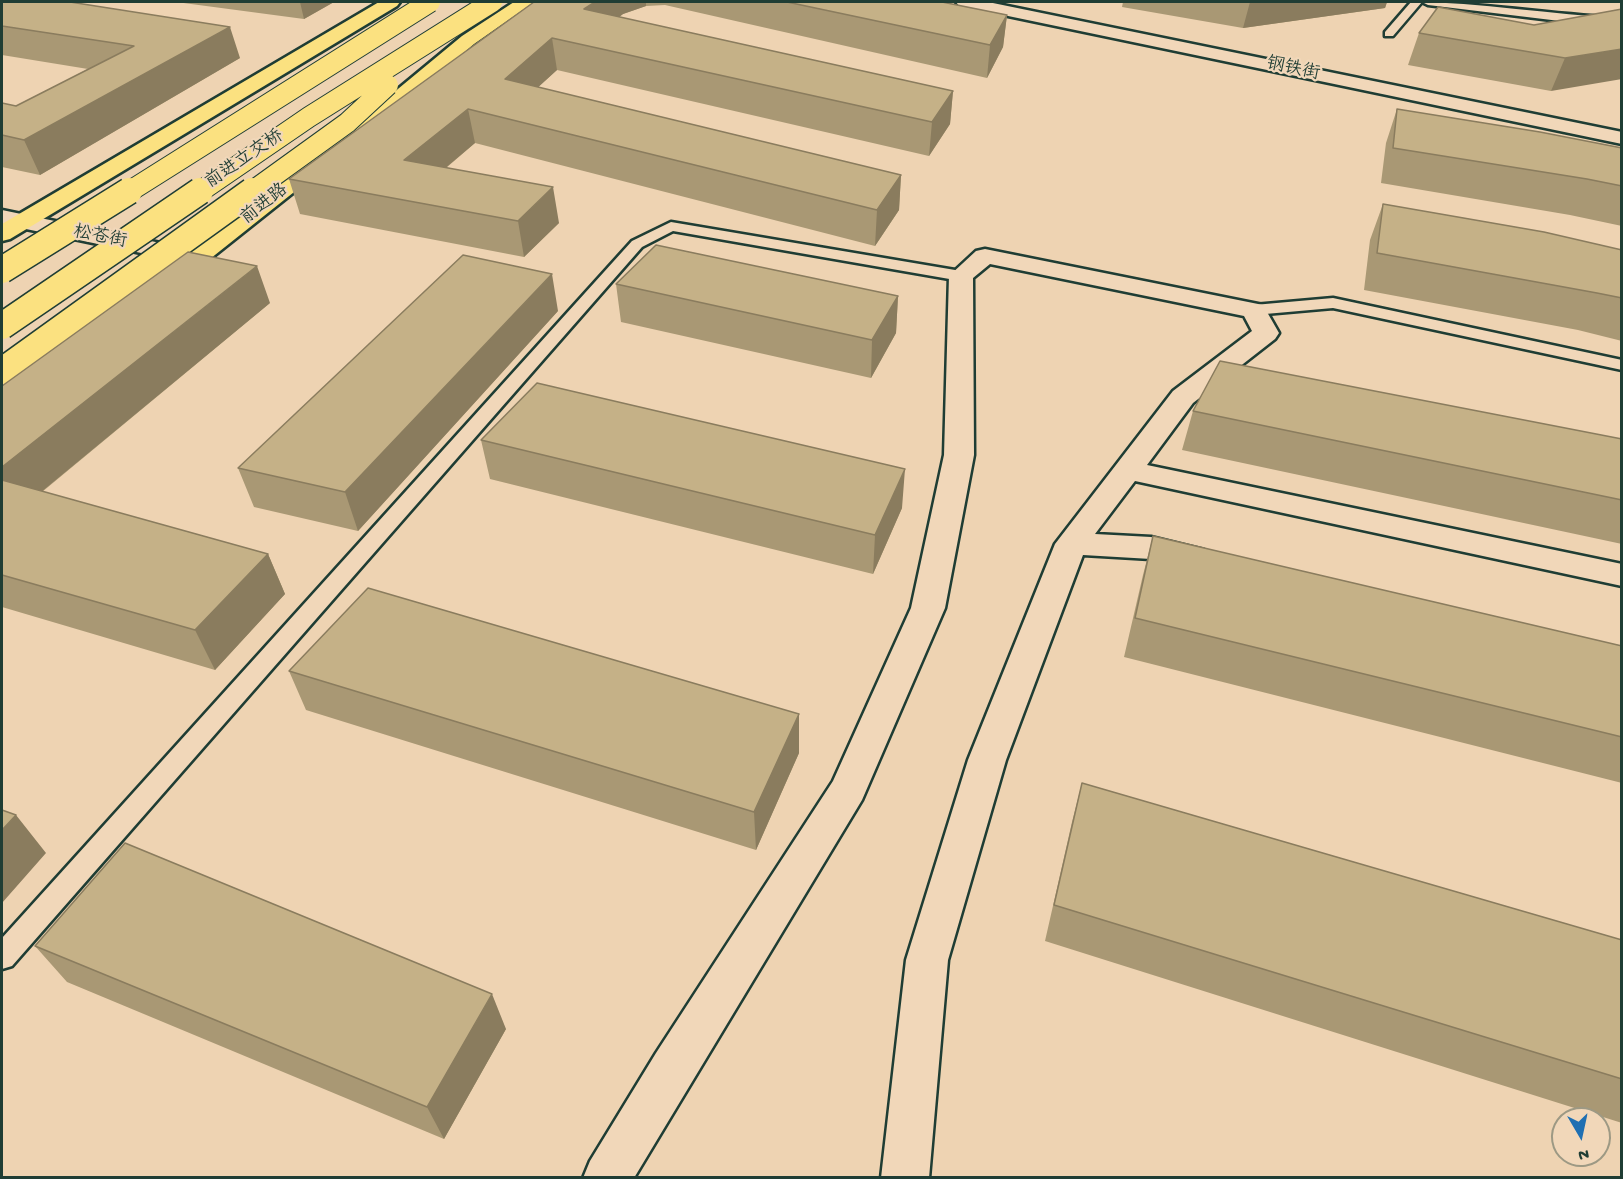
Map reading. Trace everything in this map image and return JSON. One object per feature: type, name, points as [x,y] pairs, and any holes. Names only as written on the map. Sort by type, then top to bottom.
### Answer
[{"type":"highway","points":[[8,224],[391,2]]},
{"type":"highway","name":"前进立交桥","points":[[2,270],[430,2]]},
{"type":"highway","name":"前进立交桥","points":[[2,326],[309,117],[492,2]]},
{"type":"highway","name":"前进路","points":[[152,292],[199,258],[365,126],[468,40],[525,2]]},
{"type":"highway","points":[[2,371],[348,123],[441,36]]},
{"type":"street","name":"钢铁街","points":[[965,2],[1622,138]]},
{"type":"street","name":"松苍街","points":[[8,224],[199,258]]},
{"type":"street","points":[[607,1178],[672,1069],[848,789],[928,609],[959,455],[961,276],[985,256],[1254,310],[1266,333],[1183,397],[1071,544],[987,760],[927,960],[905,1178]]},
{"type":"street","points":[[1127,470],[1622,575]]},
{"type":"street","points":[[1071,544],[1150,548],[1220,564]]},
{"type":"lane","points":[[1389,34],[1416,2]]},
{"type":"lane","points":[[1428,2],[1569,19],[1622,21]]},
{"type":"lane","points":[[2,957],[636,244],[671,226],[961,276]]},
{"type":"lane","points":[[1254,310],[1333,303],[1622,365]]},
{"type":"building","points":[[2,2],[70,2],[230,27],[24,140],[2,135],[2,103],[16,106],[134,46],[2,26]]},
{"type":"building","points":[[534,2],[595,2],[584,9],[953,91],[932,122],[552,38],[505,79],[901,175],[877,210],[468,109],[404,160],[553,187],[518,221],[289,179]]},
{"type":"building","points":[[787,2],[942,2],[1007,15],[990,45]]},
{"type":"building","points":[[1438,7],[1534,25],[1622,9],[1622,49],[1565,58],[1419,33]]},
{"type":"building","points":[[1397,109],[1622,148],[1622,186],[1393,148]]},
{"type":"building","points":[[1383,204],[1544,232],[1622,250],[1622,298],[1377,253]]},
{"type":"building","points":[[656,245],[898,296],[872,340],[616,284]]},
{"type":"building","points":[[188,252],[257,266],[2,467],[2,386]]},
{"type":"building","points":[[463,255],[552,274],[345,492],[238,468]]},
{"type":"building","points":[[1220,361],[1622,439],[1622,500],[1193,411]]},
{"type":"building","points":[[537,383],[905,469],[875,535],[481,440]]},
{"type":"building","points":[[2,480],[268,554],[195,630],[2,575]]},
{"type":"building","points":[[1153,536],[1622,646],[1622,737],[1135,618]]},
{"type":"building","points":[[368,588],[799,714],[754,812],[289,671]]},
{"type":"building","points":[[1082,783],[1622,940],[1622,1079],[1054,905]]},
{"type":"building","points":[[2,810],[16,815],[2,830]]},
{"type":"building","points":[[125,843],[492,994],[427,1107],[35,946]]}]
